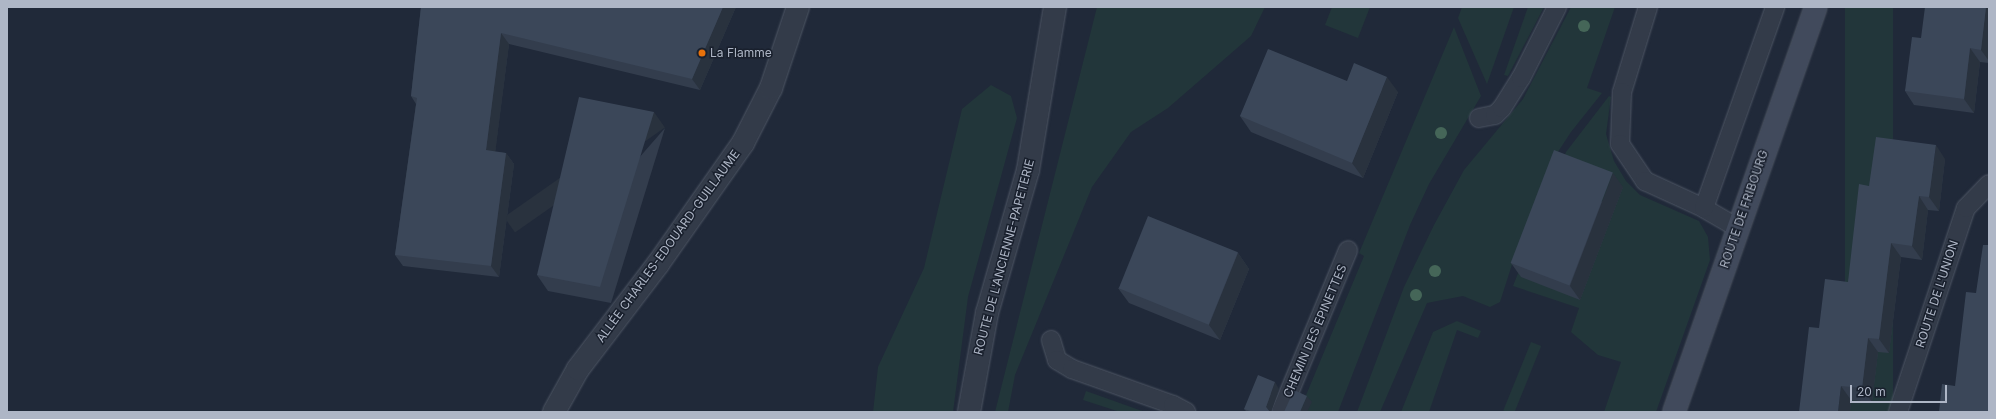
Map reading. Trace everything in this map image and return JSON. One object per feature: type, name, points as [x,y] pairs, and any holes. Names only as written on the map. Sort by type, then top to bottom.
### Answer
[{"type":"main road","name":"ROUTE DE FRIBOURG","points":[[1674,412],[1816,7]]},
{"type":"street","name":"ALLÉE CHARLES-EDOUARD-GUILLAUME","points":[[554,412],[578,369],[658,264],[743,143],[771,88],[798,7]]},
{"type":"street","name":"ROUTE DE L'ANCIENNE-PAPETERIE","points":[[969,412],[987,313],[1028,170],[1055,7]]},
{"type":"lane","points":[[1479,118],[1495,115],[1502,108],[1521,78],[1556,7]]},
{"type":"lane","points":[[1648,7],[1622,92],[1620,144],[1645,181],[1704,208],[1738,228]]},
{"type":"lane","points":[[1704,208],[1776,7]]},
{"type":"lane","name":"ROUTE DE L'UNION","points":[[1898,412],[1966,208],[1989,184]]},
{"type":"lane","name":"CHEMIN DES EPINETTES","points":[[1281,412],[1348,250]]},
{"type":"lane","points":[[1051,340],[1057,360],[1072,369],[1173,405],[1186,412]]},
{"type":"green space","points":[[1097,7],[1265,7],[1251,36],[1168,108],[1131,132],[1092,187],[1015,375],[1008,412],[995,412]]},
{"type":"green space","points":[[1332,7],[1370,7],[1358,38],[1325,25]]},
{"type":"green space","points":[[1462,7],[1514,7],[1487,84],[1458,18]]},
{"type":"green space","points":[[1528,7],[1544,7],[1508,76],[1504,75]]},
{"type":"green space","points":[[1571,7],[1615,7],[1587,88],[1602,93],[1571,132],[1554,158],[1517,249],[1500,302],[1490,307],[1463,296],[1427,303],[1380,412],[1357,412],[1404,287],[1434,225],[1464,170],[1523,99]]},
{"type":"green space","points":[[1845,7],[1893,7],[1893,412],[1845,412]]},
{"type":"green space","points":[[1454,27],[1481,96],[1429,184],[1410,225],[1338,412],[1299,412],[1364,256],[1359,253]]},
{"type":"green space","points":[[991,85],[1011,96],[1017,118],[968,297],[953,412],[873,412],[878,367],[924,268],[962,109]]},
{"type":"green space","points":[[1609,96],[1611,97],[1606,134],[1614,161],[1626,181],[1640,195],[1699,221],[1708,237],[1710,260],[1656,412],[1604,412],[1621,362],[1598,355],[1571,332],[1579,308],[1513,286],[1566,152]]},
{"type":"green space","points":[[1457,321],[1481,331],[1478,338],[1457,330],[1429,412],[1401,412],[1433,332]]},
{"type":"green space","points":[[1531,342],[1541,346],[1515,412],[1503,411]]},
{"type":"green space","points":[[1086,391],[1145,412],[1120,412],[1083,400]]},
{"type":"building","points":[[421,7],[723,7],[692,79],[501,33],[486,150],[506,153],[491,266],[395,255],[417,98],[411,96]]},
{"type":"building","points":[[1925,7],[1986,7],[1981,50],[1970,48],[1964,99],[1905,91],[1912,37],[1921,38]]},
{"type":"building","points":[[1268,49],[1347,81],[1354,63],[1387,77],[1352,163],[1240,116]]},
{"type":"building","points":[[579,97],[654,112],[600,287],[537,275]]},
{"type":"building","points":[[1876,137],[1936,145],[1929,197],[1919,196],[1912,246],[1891,243],[1879,339],[1868,338],[1862,388],[1841,386],[1838,412],[1799,412],[1809,327],[1819,328],[1825,279],[1848,282],[1859,184],[1869,186]]},
{"type":"building","points":[[1554,150],[1613,173],[1569,286],[1511,263]]},
{"type":"building","points":[[1148,216],[1238,252],[1209,325],[1119,288]]},
{"type":"building","points":[[1983,245],[1989,245],[1989,412],[1939,412],[1942,384],[1955,386],[1966,292],[1976,293]]},
{"type":"building","points":[[1258,375],[1275,382],[1266,407],[1270,412],[1253,412],[1244,409]]},
{"type":"building","points":[[1294,390],[1307,396],[1300,412],[1284,412]]},
{"type":"place","name":"La Flamme","points":[[702,53]]}]
